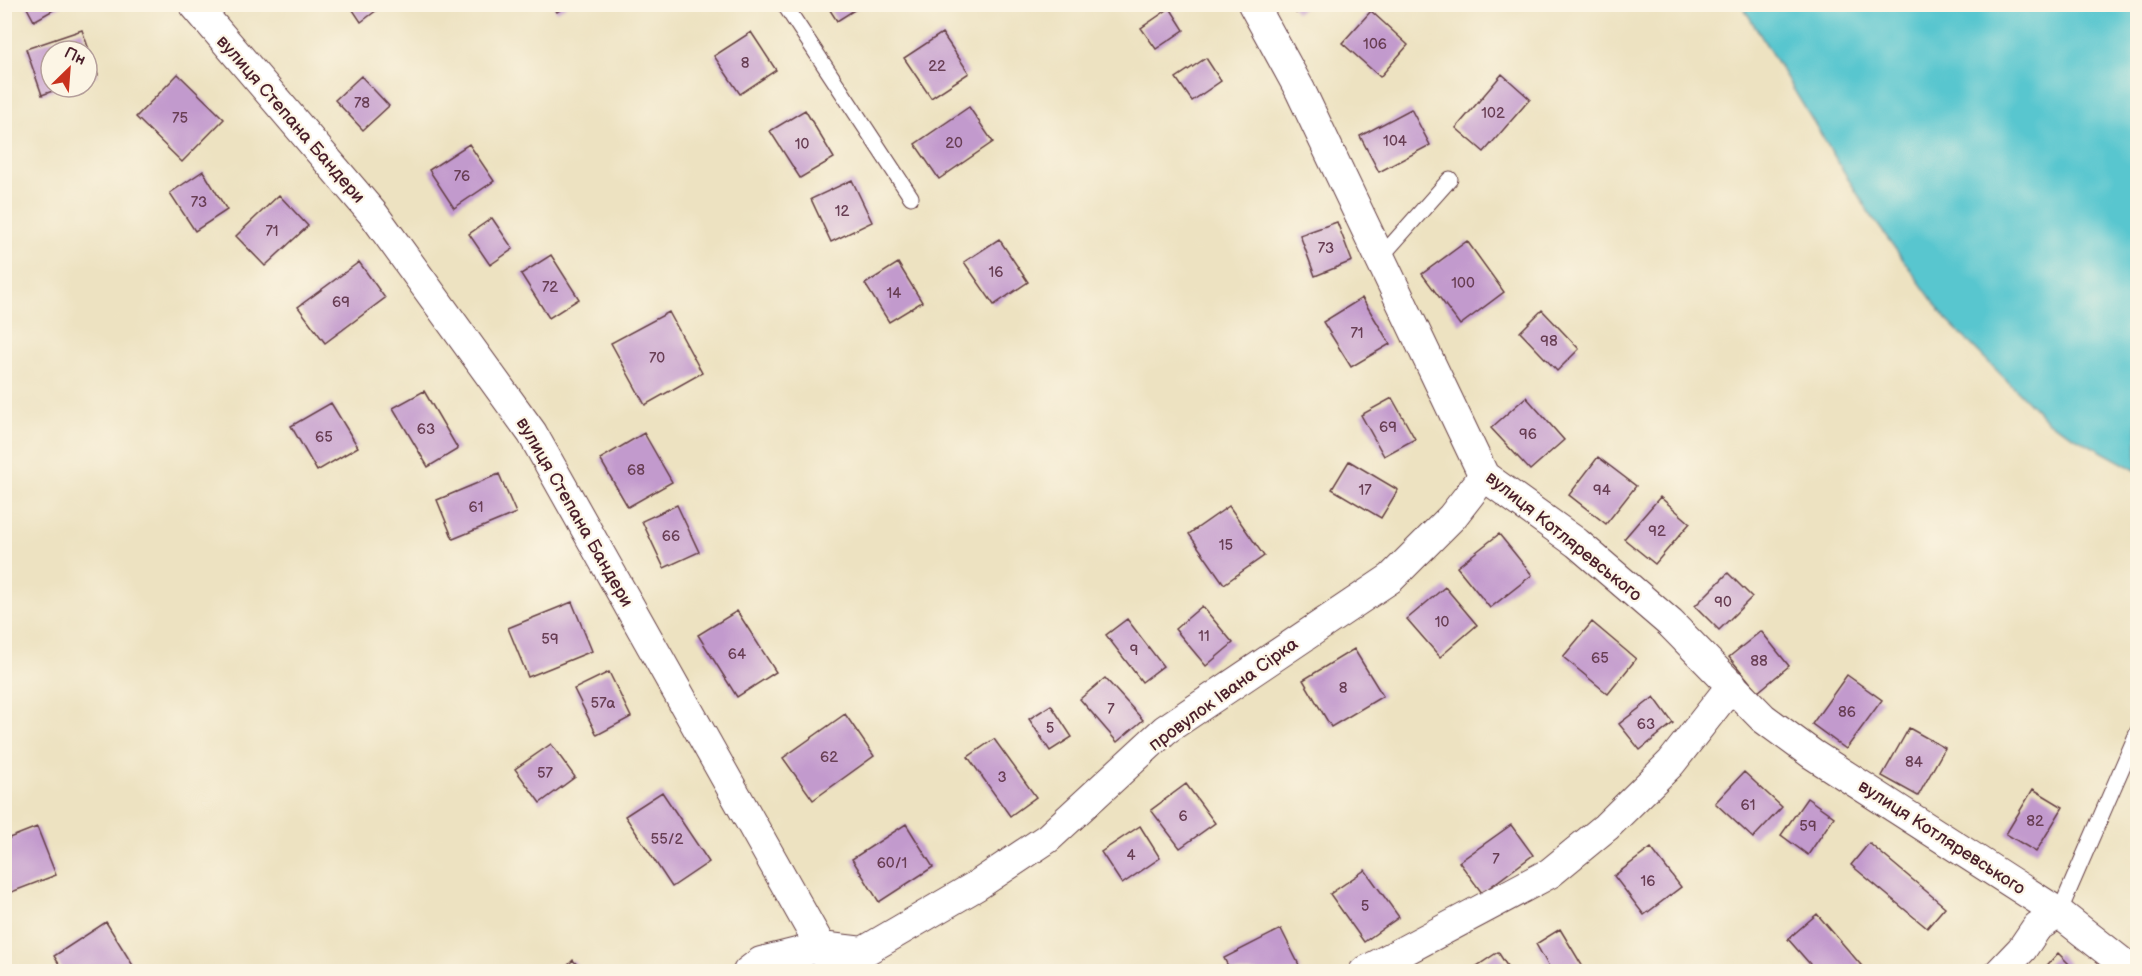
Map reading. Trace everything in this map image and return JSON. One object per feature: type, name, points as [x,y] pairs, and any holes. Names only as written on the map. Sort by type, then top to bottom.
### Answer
[{"type":"street","name":"вулиця Степана Бандери","points":[[194,4],[374,215],[532,433],[828,960]]},
{"type":"street","name":"вулиця Котляревського","points":[[1253,4],[1300,90],[1484,476],[1586,550],[1670,623],[1763,718],[1812,754],[2059,913],[2134,972]]},
{"type":"street","name":"провулок Івана Сірка","points":[[748,972],[761,962],[828,960],[863,952],[976,886],[1048,838],[1165,730],[1391,578],[1452,517],[1484,476]]},
{"type":"street","points":[[1364,972],[1550,873],[1606,828],[1671,763],[1732,686]]},
{"type":"street","points":[[2000,972],[2022,949],[2037,927],[2059,913]]},
{"type":"lane","points":[[784,4],[792,20],[911,197]]},
{"type":"lane","points":[[1379,259],[1450,179]]},
{"type":"lane","points":[[2059,913],[2138,731]]},
{"type":"water","points":[[1742,5],[2137,5],[2137,471],[2048,422],[1946,319],[1868,211]]},
{"type":"building","points":[[25,4],[64,4],[34,21]]},
{"type":"building","points":[[349,4],[385,4],[361,22]]},
{"type":"building","points":[[552,4],[569,4],[557,12]]},
{"type":"building","points":[[826,4],[864,4],[837,21]]},
{"type":"building","points":[[1291,4],[1311,4],[1296,13]]},
{"type":"building","points":[[1170,8],[1184,30],[1156,49],[1141,28]]},
{"type":"building","points":[[1371,11],[1408,45],[1380,77],[1342,43]]},
{"type":"building","points":[[82,30],[85,39],[55,39]]},
{"type":"building","points":[[751,32],[776,70],[740,94],[714,56]]},
{"type":"building","points":[[942,33],[969,73],[931,98],[904,58]]},
{"type":"building","points":[[39,45],[39,86],[26,49]]},
{"type":"building","points":[[1206,58],[1221,81],[1192,101],[1176,78]]},
{"type":"building","points":[[178,74],[224,119],[182,162],[136,117]]},
{"type":"building","points":[[1502,74],[1530,99],[1484,152],[1456,128]]},
{"type":"building","points":[[361,76],[389,106],[363,130],[335,100]]},
{"type":"building","points":[[969,107],[993,142],[939,179],[915,144]]},
{"type":"building","points":[[1411,109],[1430,145],[1379,172],[1360,136]]},
{"type":"building","points":[[805,110],[834,158],[800,178],[770,131]]},
{"type":"building","points":[[469,144],[494,181],[454,208],[429,170]]},
{"type":"building","points":[[203,171],[227,210],[195,231],[170,193]]},
{"type":"building","points":[[852,180],[872,222],[831,242],[811,199]]},
{"type":"building","points":[[279,195],[308,226],[265,266],[236,236]]},
{"type":"building","points":[[492,218],[513,249],[490,265],[469,234]]},
{"type":"building","points":[[1337,222],[1352,261],[1315,276],[1300,235]]},
{"type":"building","points":[[999,239],[1028,282],[994,305],[964,262]]},
{"type":"building","points":[[1467,241],[1504,292],[1460,325],[1422,274]]},
{"type":"building","points":[[551,255],[579,299],[549,318],[521,274]]},
{"type":"building","points":[[359,262],[385,298],[325,343],[298,307]]},
{"type":"building","points":[[898,263],[922,302],[889,322],[865,284]]},
{"type":"building","points":[[1362,298],[1390,344],[1351,367],[1323,322]]},
{"type":"building","points":[[1542,310],[1579,349],[1557,371],[1520,332]]},
{"type":"building","points":[[669,312],[702,373],[645,405],[611,343]]},
{"type":"building","points":[[424,391],[458,449],[428,467],[393,408]]},
{"type":"building","points":[[1526,397],[1564,440],[1530,470],[1491,428]]},
{"type":"building","points":[[1392,398],[1415,439],[1384,456],[1361,415]]},
{"type":"building","points":[[331,403],[358,447],[317,471],[291,426]]},
{"type":"building","points":[[644,433],[672,482],[628,507],[600,459]]},
{"type":"building","points":[[1598,457],[1636,486],[1606,524],[1569,495]]},
{"type":"building","points":[[1349,461],[1398,490],[1381,518],[1332,489]]},
{"type":"building","points":[[499,474],[516,513],[453,539],[437,500]]},
{"type":"building","points":[[1660,497],[1690,523],[1655,564],[1624,539]]},
{"type":"building","points":[[677,505],[699,552],[664,568],[642,521]]},
{"type":"building","points":[[1229,506],[1264,556],[1224,584],[1189,534]]},
{"type":"building","points":[[1499,534],[1532,575],[1490,608],[1457,567]]},
{"type":"building","points":[[1728,573],[1752,597],[1719,630],[1695,606]]},
{"type":"building","points":[[1445,587],[1477,625],[1440,657],[1407,619]]},
{"type":"building","points":[[572,602],[592,651],[528,677],[508,628]]},
{"type":"building","points":[[1202,606],[1233,643],[1206,666],[1175,629]]},
{"type":"building","points":[[737,611],[776,672],[737,697],[698,635]]},
{"type":"building","points":[[1127,619],[1163,666],[1142,682],[1106,635]]},
{"type":"building","points":[[1592,622],[1636,659],[1608,694],[1563,657]]},
{"type":"building","points":[[1761,631],[1789,666],[1758,692],[1729,657]]},
{"type":"building","points":[[1354,649],[1383,696],[1331,727],[1303,680]]},
{"type":"building","points":[[609,672],[631,717],[597,735],[574,689]]},
{"type":"building","points":[[1847,675],[1882,700],[1846,749],[1812,724]]},
{"type":"building","points":[[1105,678],[1143,720],[1117,742],[1080,699]]},
{"type":"building","points":[[1654,697],[1673,723],[1640,750],[1619,724]]},
{"type":"building","points":[[1051,705],[1072,737],[1050,751],[1029,719]]},
{"type":"building","points":[[845,714],[874,756],[813,800],[783,758]]},
{"type":"building","points":[[1909,728],[1945,748],[1918,796],[1882,776]]},
{"type":"building","points":[[994,739],[1036,797],[1010,816],[968,757]]},
{"type":"building","points":[[551,744],[575,777],[540,803],[515,769]]},
{"type":"building","points":[[1744,772],[1782,807],[1753,838],[1715,803]]},
{"type":"building","points":[[1186,784],[1215,823],[1180,848],[1151,810]]},
{"type":"building","points":[[2033,789],[2063,807],[2036,852],[2006,834]]},
{"type":"building","points":[[662,792],[709,862],[672,887],[625,816]]},
{"type":"building","points":[[1807,798],[1834,817],[1808,855],[1781,835]]},
{"type":"building","points":[[906,824],[933,867],[879,902],[852,859]]},
{"type":"building","points":[[1511,825],[1533,855],[1482,893],[1459,862]]},
{"type":"building","points":[[1140,826],[1160,858],[1122,884],[1101,852]]},
{"type":"building","points":[[37,827],[56,875],[4,895],[4,840]]},
{"type":"building","points":[[1869,843],[1945,907],[1927,928],[1851,865]]},
{"type":"building","points":[[1651,848],[1681,887],[1644,915],[1614,876]]},
{"type":"building","points":[[1365,870],[1399,917],[1364,942],[1330,894]]},
{"type":"building","points":[[1817,914],[1867,972],[1817,972],[1788,939]]},
{"type":"building","points":[[106,922],[137,972],[64,972],[54,956]]},
{"type":"building","points":[[1281,929],[1301,969],[1297,972],[1231,972],[1224,958]]},
{"type":"building","points":[[1560,929],[1586,972],[1552,972],[1536,944]]},
{"type":"building","points":[[1498,952],[1511,972],[1468,972]]},
{"type":"building","points":[[2058,953],[2077,972],[2041,972]]},
{"type":"building","points":[[573,960],[583,972],[561,972]]}]
